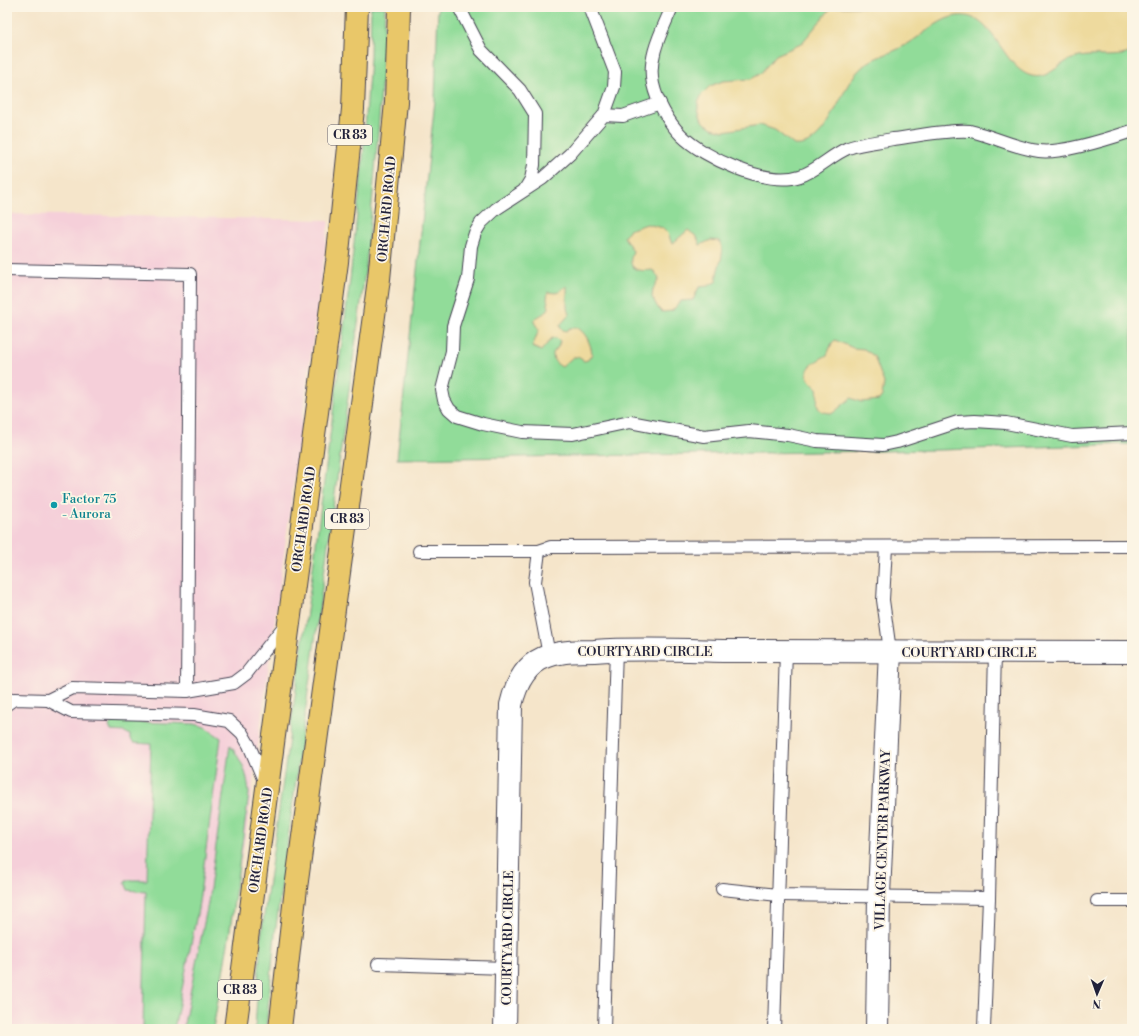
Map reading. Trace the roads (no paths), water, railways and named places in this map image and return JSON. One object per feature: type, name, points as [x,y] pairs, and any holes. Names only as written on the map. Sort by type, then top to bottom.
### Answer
[{"type":"main road","name":"ORCHARD ROAD","points":[[235,1029],[337,262],[353,109],[357,7]]},
{"type":"main road","name":"ORCHARD ROAD","points":[[280,1029],[298,873],[379,279],[396,102],[399,7]]},
{"type":"street","name":"COURTYARD CIRCLE","points":[[505,1029],[512,705],[515,689],[523,674],[535,662],[549,655],[563,652],[616,649],[890,651],[940,653],[1132,652]]},
{"type":"street","name":"VILLAGE CENTER PARKWAY","points":[[877,1029],[879,895],[890,651]]},
{"type":"lane","points":[[459,7],[481,50],[520,90],[535,114],[534,165],[531,179],[523,192]]},
{"type":"lane","points":[[590,7],[615,72],[614,86],[604,115],[570,154],[542,178],[496,209],[481,223],[471,246],[468,279],[453,326],[452,351],[442,390],[444,400],[449,409],[457,416],[483,424],[522,432],[573,434],[630,422],[704,436],[749,431],[788,435],[818,441],[882,445],[897,442],[958,422],[975,421],[1006,423],[1072,436],[1132,433]]},
{"type":"lane","points":[[672,7],[651,62],[653,84],[667,117],[676,129],[694,146],[712,157],[738,168],[764,176],[783,178],[800,176],[847,148],[862,144],[944,132],[971,132],[1022,147],[1046,151],[1107,139],[1132,131]]},
{"type":"lane","points":[[604,115],[623,116],[660,103]]},
{"type":"lane","points":[[7,270],[190,274],[187,691]]},
{"type":"lane","points":[[419,551],[539,551],[551,547],[1132,546]]},
{"type":"lane","points":[[886,547],[883,600],[890,651]]},
{"type":"lane","points":[[539,551],[535,582],[549,655]]},
{"type":"lane","points":[[48,700],[72,688],[187,691],[234,684],[246,674],[289,620]]},
{"type":"lane","points":[[604,1029],[616,649]]},
{"type":"lane","points":[[774,1029],[786,651]]},
{"type":"lane","points":[[984,1029],[995,652]]},
{"type":"lane","points":[[7,704],[14,699],[48,700],[72,712],[194,715],[229,721],[242,733],[249,745],[267,788]]},
{"type":"lane","points":[[722,889],[778,895],[879,895],[989,898]]},
{"type":"lane","points":[[1097,901],[1132,901]]},
{"type":"lane","points":[[378,964],[506,968]]},
{"type":"place","name":"Factor 75 - Aurora","points":[[54,505]]}]
